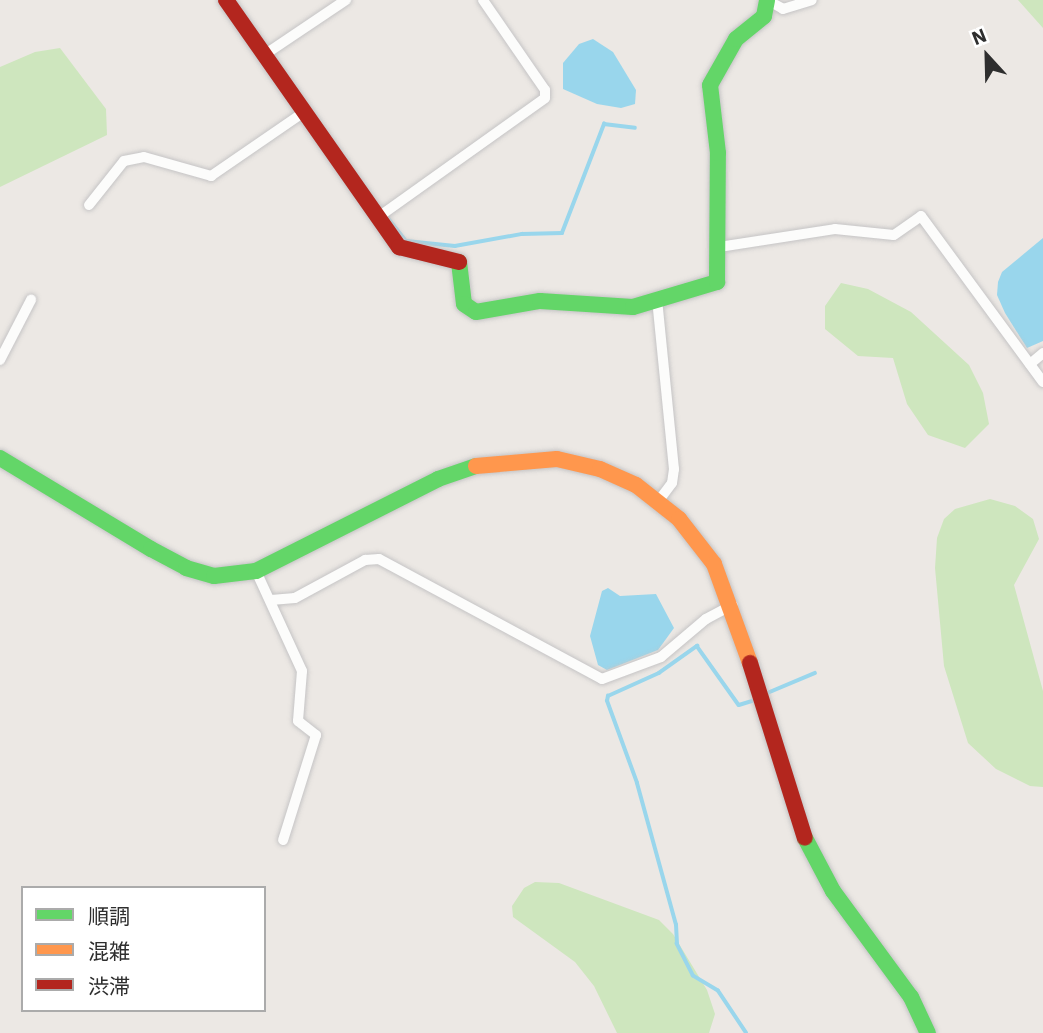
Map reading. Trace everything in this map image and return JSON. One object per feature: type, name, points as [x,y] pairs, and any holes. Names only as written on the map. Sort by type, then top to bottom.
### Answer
[{"type":"street","points":[[226,0],[399,247],[459,258],[468,310],[540,301],[633,307],[714,285],[719,278],[718,153],[710,85],[736,39],[764,16],[767,0],[783,9],[811,0]]},
{"type":"street","points":[[264,55],[346,0]]},
{"type":"street","points":[[377,218],[545,98],[545,90],[483,0]]},
{"type":"street","points":[[89,205],[124,162],[144,157],[211,176],[303,112]]},
{"type":"street","points":[[719,247],[835,229],[894,235],[921,216],[1043,382]]},
{"type":"street","points":[[657,299],[674,469],[672,483],[659,500]]},
{"type":"street","points":[[0,360],[31,300]]},
{"type":"street","points":[[1030,364],[1043,353]]},
{"type":"street","points":[[0,458],[186,568],[214,576],[256,570],[438,479],[499,460],[557,459],[600,469],[659,500],[706,551],[732,605],[800,827],[834,891],[911,997],[928,1033]]},
{"type":"street","points":[[271,600],[295,598],[365,560],[379,559],[602,678],[661,657],[706,619],[732,605]]},
{"type":"street","points":[[256,570],[302,671],[298,721],[316,735],[283,840]]},
{"type":"green space","points":[[1018,0],[1043,0],[1043,28]]},
{"type":"green space","points":[[60,48],[106,109],[107,135],[0,187],[0,67],[35,52]]},
{"type":"green space","points":[[841,283],[868,289],[911,312],[969,365],[983,393],[989,424],[965,448],[928,435],[907,404],[893,358],[858,356],[825,329],[825,306]]},
{"type":"green space","points":[[990,499],[1015,506],[1033,519],[1039,539],[1014,585],[1043,691],[1043,787],[1030,786],[996,769],[968,743],[944,666],[935,568],[937,538],[944,519],[955,509]]},
{"type":"green space","points":[[535,882],[559,883],[659,920],[673,934],[707,990],[715,1014],[709,1033],[617,1033],[594,986],[575,962],[513,917],[512,906],[524,888]]},
{"type":"water","points":[[593,39],[613,52],[636,90],[635,104],[621,108],[597,104],[563,89],[563,63],[579,44]]},
{"type":"water","points":[[1043,238],[1043,341],[1027,348],[997,295],[998,282],[1002,272]]},
{"type":"water","points":[[608,588],[620,596],[656,594],[674,628],[658,650],[607,670],[598,665],[590,636],[602,591]]},
{"type":"waterway","points":[[385,214],[406,241],[455,246],[522,234],[562,233],[604,124],[635,128]]},
{"type":"waterway","points":[[746,1033],[718,991],[693,976],[677,944],[676,925],[637,783],[607,701],[608,696],[659,673],[697,646],[739,705],[755,700]]},
{"type":"waterway","points":[[765,694],[815,673]]},
{"type":"traffic: fast","points":[[459,262],[464,304],[476,312],[540,301],[633,307],[717,282],[718,153],[710,85],[736,39],[764,16],[767,0]]},
{"type":"traffic: fast","points":[[0,458],[151,549],[186,568],[214,576],[256,571],[438,479],[476,466]]},
{"type":"traffic: fast","points":[[805,838],[833,891],[911,997],[928,1033]]},
{"type":"traffic: slow","points":[[476,466],[557,459],[600,469],[636,485],[679,519],[714,564],[750,663]]},
{"type":"traffic: jam","points":[[226,0],[399,247],[459,262]]},
{"type":"traffic: jam","points":[[750,663],[805,838]]}]
